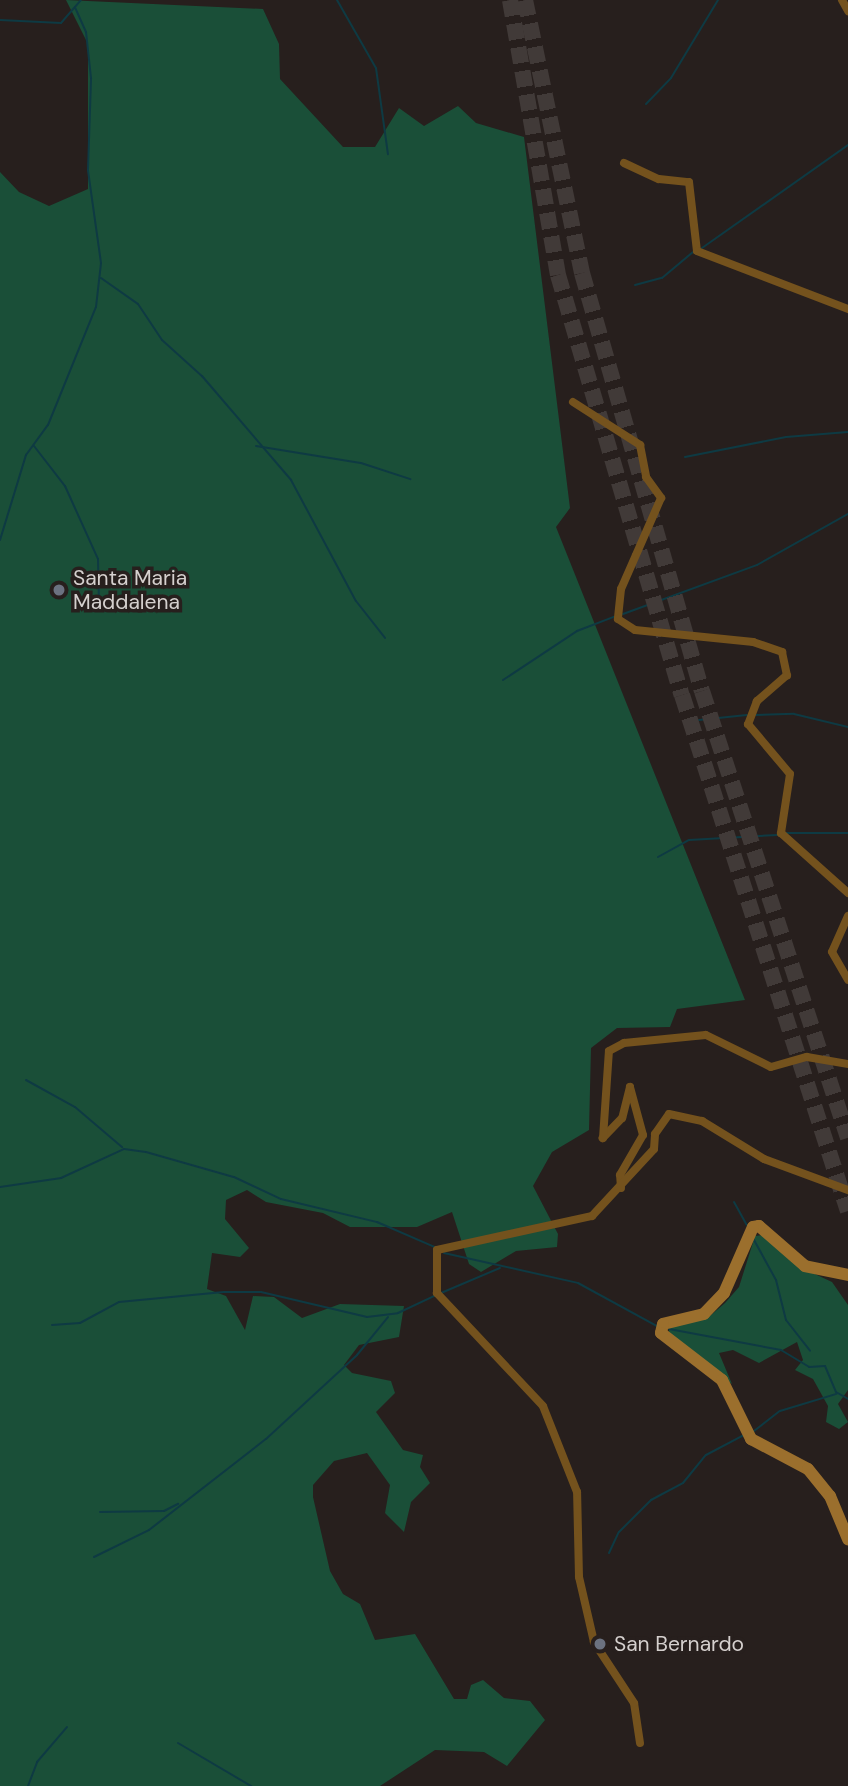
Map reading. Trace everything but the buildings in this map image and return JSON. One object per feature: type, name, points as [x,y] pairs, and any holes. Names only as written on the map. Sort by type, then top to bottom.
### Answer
[{"type":"street","points":[[842,0],[848,11]]},
{"type":"street","points":[[624,163],[659,179],[690,182],[697,251],[820,293],[848,309]]},
{"type":"street","points":[[573,402],[640,445],[646,477],[661,498],[621,589],[618,619],[635,630],[753,642],[782,652],[787,675],[757,701],[748,724],[790,774],[781,833],[848,893]]},
{"type":"street","points":[[848,916],[832,952],[848,980]]},
{"type":"street","points":[[621,1188],[620,1175],[643,1135],[630,1087],[622,1118],[603,1139],[609,1051],[624,1043],[706,1035],[771,1067],[807,1057],[848,1064]]},
{"type":"street","points":[[640,1743],[634,1703],[594,1642],[579,1577],[576,1492],[543,1406],[437,1293],[440,1249],[592,1216],[621,1188],[654,1149],[655,1134],[670,1114],[702,1121],[764,1159],[848,1190]]},
{"type":"street","points":[[848,1275],[805,1265],[759,1226],[748,1231],[724,1293],[704,1314],[662,1328],[722,1380],[751,1439],[808,1469],[830,1496],[848,1539]]},
{"type":"green space","points":[[66,0],[263,9],[279,44],[280,79],[343,147],[375,147],[399,108],[424,126],[458,106],[476,123],[524,137],[570,508],[556,527],[745,1000],[677,1009],[670,1027],[617,1028],[591,1048],[589,1130],[552,1152],[533,1186],[558,1234],[557,1247],[516,1251],[481,1272],[469,1264],[452,1212],[417,1227],[350,1227],[323,1213],[266,1202],[247,1190],[226,1200],[225,1219],[249,1248],[240,1257],[212,1253],[207,1289],[226,1296],[245,1330],[253,1296],[274,1297],[302,1318],[340,1304],[404,1306],[399,1337],[359,1345],[344,1365],[352,1373],[391,1381],[395,1393],[376,1412],[403,1450],[423,1455],[420,1467],[430,1483],[411,1502],[404,1532],[385,1513],[390,1485],[367,1453],[334,1461],[313,1485],[313,1497],[330,1571],[343,1594],[360,1604],[375,1640],[415,1634],[454,1699],[467,1699],[471,1685],[483,1680],[504,1698],[530,1701],[545,1720],[507,1766],[484,1752],[435,1750],[380,1786],[0,1786],[0,172],[19,192],[49,206],[88,189],[88,44]]},
{"type":"green space","points":[[763,1235],[802,1268],[832,1282],[848,1305],[848,1390],[838,1404],[848,1422],[839,1429],[826,1422],[828,1406],[813,1379],[795,1370],[803,1360],[797,1342],[759,1363],[733,1350],[719,1353],[732,1384],[669,1334],[669,1327],[711,1315],[725,1303],[739,1287],[755,1236]]},
{"type":"waterway","points":[[0,20],[61,23],[81,0]]},
{"type":"waterway","points":[[337,0],[376,68],[388,154]]},
{"type":"waterway","points":[[646,104],[671,78],[718,0]]},
{"type":"waterway","points":[[0,540],[26,455],[48,425],[96,307],[101,263],[88,170],[91,78],[86,32],[75,7]]},
{"type":"waterway","points":[[702,248],[848,145]]},
{"type":"waterway","points":[[635,285],[662,278],[693,252]]},
{"type":"waterway","points":[[101,278],[138,304],[162,340],[202,376],[291,480],[356,601],[385,638]]},
{"type":"waterway","points":[[685,457],[786,437],[848,432]]},
{"type":"waterway","points":[[34,446],[65,486],[98,559],[99,604]]},
{"type":"waterway","points":[[256,446],[361,463],[410,479]]},
{"type":"waterway","points":[[623,614],[757,565],[848,514]]},
{"type":"waterway","points":[[503,680],[577,631],[614,617]]},
{"type":"waterway","points":[[756,715],[794,714],[848,727]]},
{"type":"waterway","points":[[699,720],[747,715]]},
{"type":"waterway","points":[[786,833],[848,833]]},
{"type":"waterway","points":[[658,857],[689,840],[777,835]]},
{"type":"waterway","points":[[26,1080],[75,1107],[122,1147]]},
{"type":"waterway","points":[[0,1187],[61,1178],[124,1149],[146,1152],[234,1177],[281,1199],[377,1222],[437,1248]]},
{"type":"waterway","points":[[734,1202],[747,1225]]},
{"type":"waterway","points":[[754,1240],[776,1280],[786,1320],[810,1351]]},
{"type":"waterway","points":[[444,1253],[578,1283],[657,1326]]},
{"type":"waterway","points":[[441,1293],[500,1268]]},
{"type":"waterway","points":[[52,1325],[80,1323],[119,1302],[224,1292],[261,1292],[367,1317],[398,1313],[436,1295]]},
{"type":"waterway","points":[[94,1557],[149,1530],[266,1439],[357,1355],[388,1317]]},
{"type":"waterway","points":[[669,1329],[781,1350],[809,1367],[825,1366],[836,1392],[848,1399]]},
{"type":"waterway","points":[[754,1431],[780,1411],[836,1394]]},
{"type":"waterway","points":[[609,1553],[619,1532],[651,1500],[683,1483],[706,1455],[742,1436]]},
{"type":"waterway","points":[[100,1512],[164,1511],[178,1504]]},
{"type":"waterway","points":[[28,1786],[37,1762],[67,1727]]},
{"type":"waterway","points":[[178,1743],[251,1786]]},
{"type":"tunnel","points":[[510,0],[558,275],[682,695],[848,1211]]},
{"type":"tunnel","points":[[525,0],[582,273],[702,691],[848,1138]]},
{"type":"place","name":"Santa Maria Maddalena","points":[[59,590]]},
{"type":"place","name":"San Bernardo","points":[[600,1644]]}]
